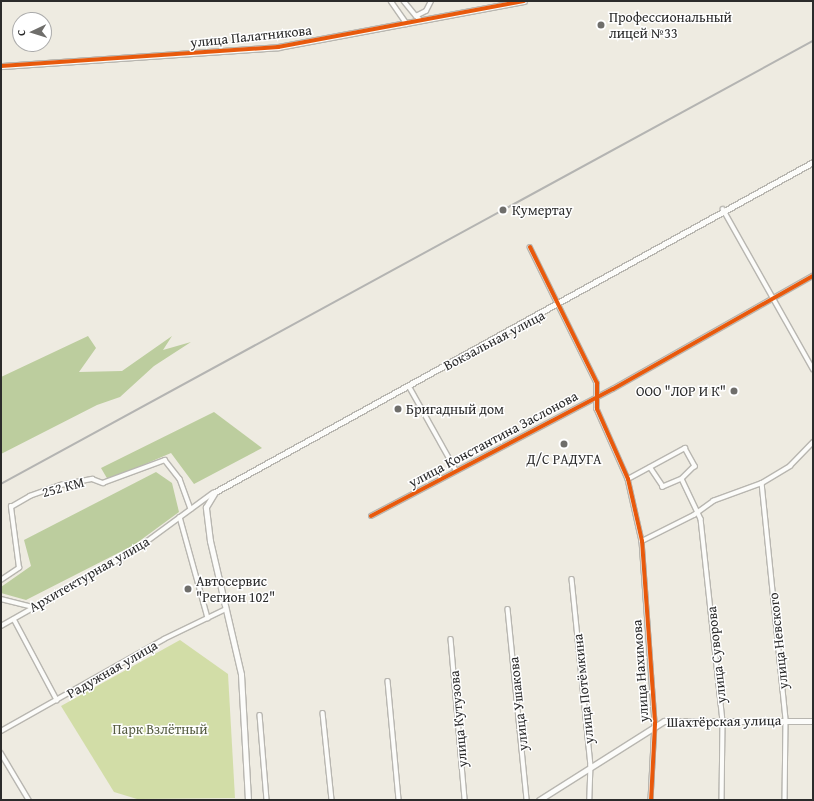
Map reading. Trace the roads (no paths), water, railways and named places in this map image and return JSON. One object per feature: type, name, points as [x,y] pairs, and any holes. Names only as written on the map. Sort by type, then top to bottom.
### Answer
[{"type":"main road","name":"улица Палатникова","points":[[1,66],[278,47],[524,1]]},
{"type":"main road","name":"Вокзальная улица","points":[[215,492],[557,306],[723,209],[813,162]]},
{"type":"main road","points":[[215,492],[206,507],[226,609],[241,674],[248,800]]},
{"type":"main road","name":"Шахтёрская улица","points":[[539,800],[655,724],[723,721],[813,721]]},
{"type":"street","points":[[391,1],[407,24]]},
{"type":"street","points":[[404,1],[421,21]]},
{"type":"street","points":[[416,16],[426,11],[431,1]]},
{"type":"street","points":[[723,209],[774,297],[813,369]]},
{"type":"street","name":"улица Нахимова","points":[[530,246],[557,306],[589,364],[597,396],[597,409],[628,479],[642,541],[655,724],[651,800]]},
{"type":"street","name":"улица Константина Заслонова","points":[[371,516],[597,396],[813,276]]},
{"type":"street","points":[[409,386],[456,470]]},
{"type":"street","points":[[642,541],[732,492],[762,483],[790,466],[813,442]]},
{"type":"street","points":[[628,479],[685,448],[695,466],[682,479],[663,487],[650,468]]},
{"type":"street","name":"252 КМ","points":[[1,580],[19,568],[11,507],[30,496],[69,483],[92,479],[103,483],[165,460],[180,479],[191,509]]},
{"type":"street","points":[[682,479],[699,510]]},
{"type":"street","name":"улица Невского","points":[[762,483],[786,721],[785,800]]},
{"type":"street","name":"Архитектурная улица","points":[[1,626],[32,607],[134,551],[215,492]]},
{"type":"street","name":"улица Суворова","points":[[699,510],[723,721],[722,800]]},
{"type":"street","points":[[180,517],[208,618]]},
{"type":"street","name":"улица Потёмкина","points":[[572,579],[591,765],[590,800]]},
{"type":"street","points":[[1,599],[32,607]]},
{"type":"street","name":"улица Ушакова","points":[[508,608],[527,800]]},
{"type":"street","name":"Радужная улица","points":[[1,731],[226,609]]},
{"type":"street","points":[[14,619],[58,700]]},
{"type":"street","name":"улица Кутузова","points":[[451,639],[465,800]]},
{"type":"street","points":[[388,682],[399,800]]},
{"type":"street","points":[[323,713],[332,800]]},
{"type":"street","points":[[260,715],[267,800]]},
{"type":"street","points":[[1,753],[30,800]]},
{"type":"railway","points":[[1,484],[813,41]]},
{"type":"place","name":"Профессиональный лицей №33","points":[[601,25]]},
{"type":"place","name":"Кумертау","points":[[503,210]]},
{"type":"place","name":"ООО \"ЛОР И К\"","points":[[734,391]]},
{"type":"place","name":"Бригадный дом","points":[[398,409]]},
{"type":"place","name":"Д/С РАДУГА","points":[[564,444]]},
{"type":"place","name":"Автосервис \"Регион 102\"","points":[[188,589]]},
{"type":"park label","name":"Парк Взлётный","points":[[160,729]]}]
